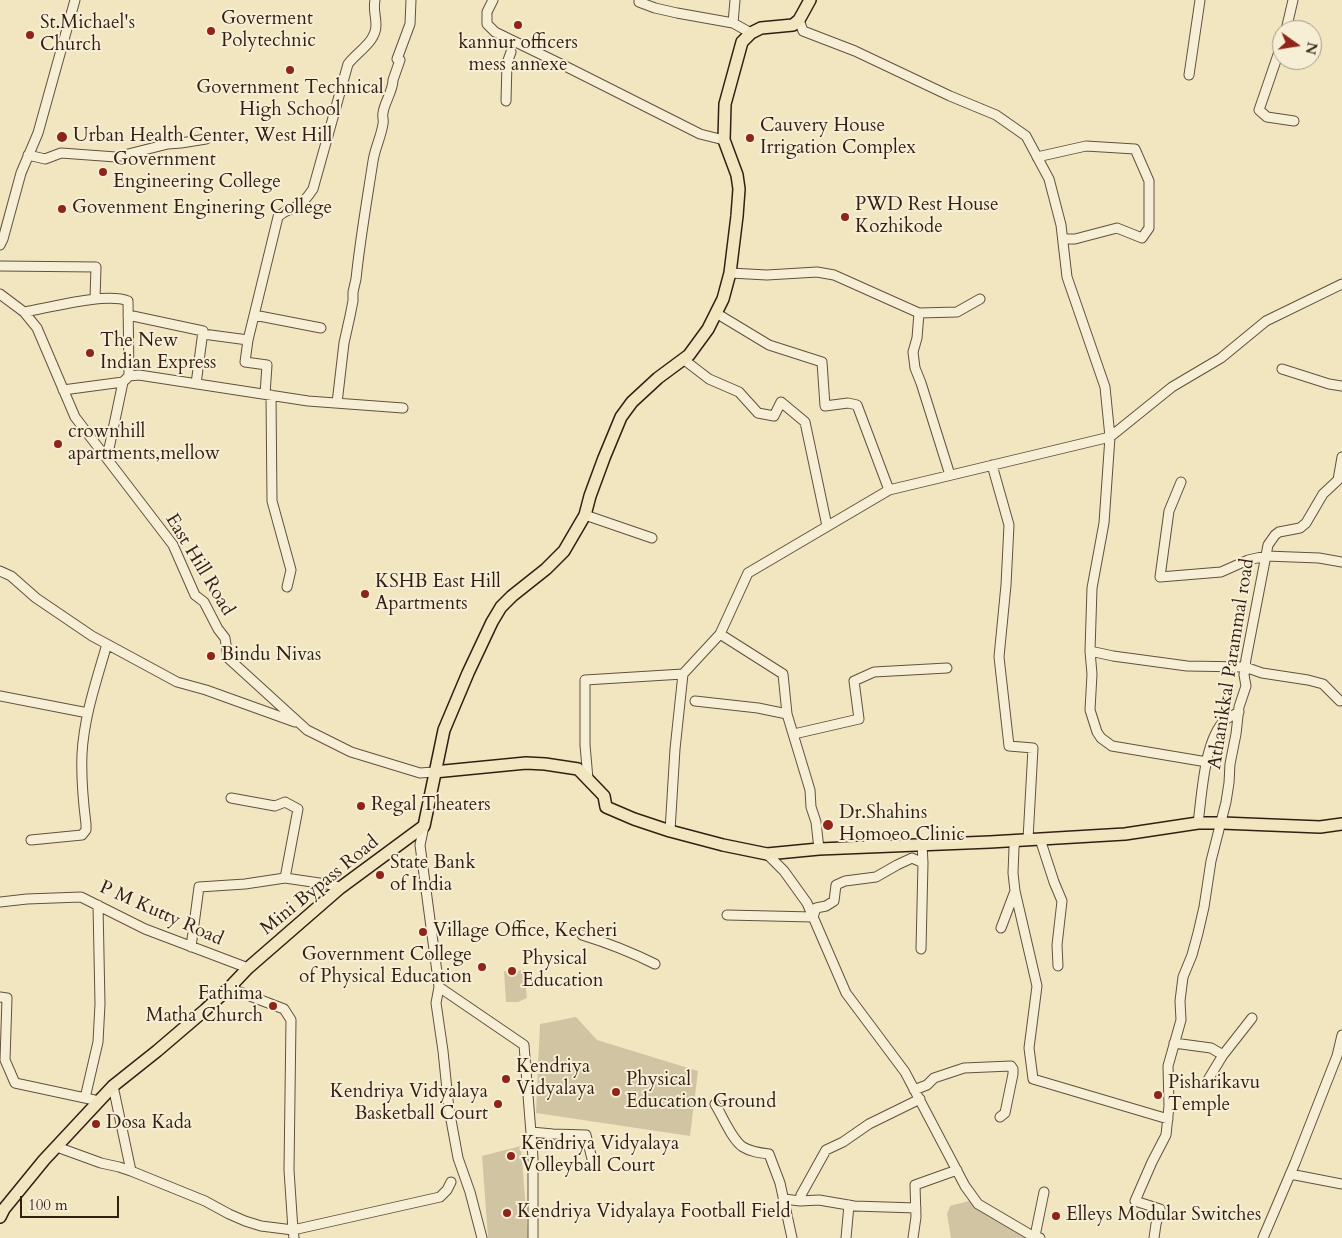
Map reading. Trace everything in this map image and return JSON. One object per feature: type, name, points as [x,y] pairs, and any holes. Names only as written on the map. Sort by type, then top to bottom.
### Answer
[{"type":"main road","points":[[424,826],[444,730],[492,622],[501,607],[512,596],[546,569],[564,551],[585,515],[590,496],[621,417],[632,402],[658,378],[689,355],[708,329],[723,299],[730,273],[739,189],[737,175],[724,140],[725,104],[742,42],[751,32],[761,28],[793,24],[799,20],[810,0]]},
{"type":"main road","points":[[434,772],[526,763],[578,769],[604,796],[606,807],[670,832],[767,854],[820,849],[1015,841],[1125,834],[1198,823],[1320,827],[1342,824]]},
{"type":"main road","name":"Mini Bypass Road","points":[[0,1216],[44,1160],[113,1086],[157,1051],[340,888],[424,826]]},
{"type":"street","points":[[0,245],[21,172],[38,133],[75,0]]},
{"type":"street","points":[[288,588],[291,570],[272,501],[267,365],[244,362],[278,217],[282,213],[301,204],[313,189],[348,64],[369,43],[374,33],[376,26],[375,0]]},
{"type":"street","points":[[337,404],[344,344],[352,308],[374,157],[383,125],[383,113],[400,60],[397,59],[410,24],[411,0]]},
{"type":"street","points":[[493,0],[487,12],[487,24],[495,32],[700,134],[724,140]]},
{"type":"street","points":[[640,0],[639,2],[656,8],[733,23],[751,32]]},
{"type":"street","points":[[733,23],[735,0]]},
{"type":"street","points":[[1188,75],[1200,0]]},
{"type":"street","points":[[1288,20],[1293,0]]},
{"type":"street","points":[[799,20],[803,31],[996,115],[1026,136],[1049,179],[1062,225],[1067,277],[1106,387],[1110,437],[1104,523],[1092,588],[1090,710],[1097,732],[1112,746],[1207,762]]},
{"type":"street","points":[[506,101],[507,63],[511,52]]},
{"type":"street","points":[[1273,70],[1260,110],[1266,117],[1294,121]]},
{"type":"street","points":[[28,155],[44,159],[61,153],[116,157],[168,144],[206,139]]},
{"type":"street","points":[[1037,157],[1086,146],[1135,150],[1149,181],[1149,228],[1142,238],[1117,228],[1076,239],[1063,239]]},
{"type":"street","points":[[0,266],[96,268],[95,299]]},
{"type":"street","points":[[730,273],[767,275],[817,272],[834,275],[919,313],[957,312],[980,299]]},
{"type":"street","points":[[670,832],[675,749],[683,674],[720,634],[748,572],[889,490],[1110,437],[1172,387],[1221,358],[1266,321],[1342,284]]},
{"type":"street","name":"East Hill Road","points":[[0,294],[24,312],[37,328],[75,417],[173,545],[195,595],[204,602],[218,629],[225,638],[228,658],[307,730],[352,752],[420,773],[434,772]]},
{"type":"street","points":[[24,312],[95,299],[121,298],[128,301],[126,379],[107,458]]},
{"type":"street","points":[[716,313],[768,345],[822,362],[825,406],[848,402],[857,405],[889,490]]},
{"type":"street","points":[[919,313],[913,352],[915,368],[950,475]]},
{"type":"street","points":[[254,315],[321,328]]},
{"type":"street","points":[[128,316],[203,331],[203,334],[248,340]]},
{"type":"street","points":[[196,384],[203,334]]},
{"type":"street","points":[[683,359],[709,379],[739,392],[758,413],[774,416],[781,402],[805,422],[827,526]]},
{"type":"street","points":[[1282,369],[1329,384],[1342,386]]},
{"type":"street","points":[[63,390],[139,375],[308,401],[403,408]]},
{"type":"street","name":"Athanikkal Parammal road","points":[[1154,1238],[1160,1209],[1135,1201],[1166,1135],[1169,1100],[1168,1066],[1181,1020],[1180,1001],[1183,977],[1198,933],[1211,861],[1222,823],[1238,712],[1246,686],[1244,675],[1249,642],[1268,545],[1279,532],[1300,528],[1306,523],[1323,494],[1338,486],[1342,457]]},
{"type":"street","points":[[992,465],[1009,525],[1006,585],[999,657],[1009,746],[1033,748],[1034,839],[1062,901],[1057,945],[1058,966]]},
{"type":"street","points":[[1181,482],[1169,511],[1160,577],[1221,572],[1248,560],[1266,556],[1319,558],[1342,562]]},
{"type":"street","points":[[585,515],[652,538]]},
{"type":"street","points":[[0,571],[11,576],[36,598],[92,636],[177,682],[215,693],[300,724]]},
{"type":"street","points":[[720,634],[783,674],[787,714],[810,790],[811,808],[816,822],[820,849]]},
{"type":"street","points":[[31,840],[82,835],[86,830],[82,787],[82,752],[88,713],[107,644]]},
{"type":"street","points":[[1090,651],[1187,666],[1245,667],[1262,673],[1323,684],[1340,701]]},
{"type":"street","points":[[794,734],[859,719],[854,681],[874,672],[947,668]]},
{"type":"street","points":[[588,780],[585,744],[585,680],[683,674]]},
{"type":"street","points":[[0,696],[88,713]]},
{"type":"street","points":[[695,702],[758,708],[787,714]]},
{"type":"street","points":[[1198,823],[1207,762],[1212,743],[1219,728],[1226,719],[1238,712]]},
{"type":"street","points":[[231,798],[274,806],[285,802],[298,809],[285,878]]},
{"type":"street","points":[[424,826],[420,845],[439,987],[436,1002],[449,1109],[458,1158],[470,1192],[482,1238]]},
{"type":"street","points":[[1015,841],[1013,873],[1015,892],[1036,986],[1029,1048],[1033,1079],[1168,1119]]},
{"type":"street","points":[[922,844],[922,949]]},
{"type":"street","points":[[767,854],[784,871],[807,903],[846,993],[905,1072],[965,1186],[978,1204],[1038,1237],[1044,1192]]},
{"type":"street","points":[[813,917],[816,908],[826,906],[834,901],[836,885],[845,881],[876,878],[897,864],[912,858],[923,863]]},
{"type":"street","points":[[191,947],[199,887],[245,884],[285,878],[333,885],[340,888]]},
{"type":"street","points":[[1000,928],[1015,892]]},
{"type":"street","name":"P M Kutty Road","points":[[0,902],[81,897],[145,929],[248,968]]},
{"type":"street","points":[[85,1098],[98,1042],[100,1004],[98,905]]},
{"type":"street","points":[[727,915],[813,917]]},
{"type":"street","points":[[582,935],[609,943],[655,964]]},
{"type":"street","points":[[439,987],[524,1045],[531,1132],[533,1238]]},
{"type":"street","points":[[229,988],[284,1009],[291,1020],[289,1170],[293,1234]]},
{"type":"street","points":[[0,997],[7,998],[3,1060],[15,1083],[99,1101]]},
{"type":"street","points":[[1206,1083],[1223,1055],[1252,1018]]},
{"type":"street","points":[[1263,1238],[1337,1056],[1342,1035]]},
{"type":"street","points":[[1174,1043],[1211,1048],[1223,1055]]},
{"type":"street","points":[[914,1090],[927,1085],[934,1078],[964,1068],[1011,1066],[1013,1074],[1005,1113],[1000,1117]]},
{"type":"street","points":[[113,1086],[131,1171]]},
{"type":"street","points":[[800,1201],[801,1195],[826,1150],[843,1142],[868,1124],[920,1099]]},
{"type":"street","points":[[715,1104],[733,1136],[741,1146],[755,1152],[769,1154],[780,1183],[792,1238]]},
{"type":"street","points":[[531,1132],[586,1135],[593,1163]]},
{"type":"street","points":[[57,1147],[101,1163],[119,1166],[205,1201],[245,1221],[293,1234],[440,1197],[447,1190],[451,1182]]},
{"type":"street","points":[[914,1238],[915,1185],[957,1170]]},
{"type":"street","points":[[1290,1174],[1342,1184]]},
{"type":"street","points":[[784,1199],[800,1201],[819,1200],[849,1205],[916,1208]]},
{"type":"street","points":[[846,1238],[849,1205]]},
{"type":"shaded area","points":[[524,969],[527,998],[518,1002],[506,1002],[504,971],[514,973]]},
{"type":"shaded area","name":"Physical Education Ground","points":[[576,1017],[597,1040],[698,1071],[690,1136],[536,1113],[540,1024]]},
{"type":"shaded area","points":[[521,1146],[528,1238],[488,1238],[482,1156]]},
{"type":"shaded area","points":[[969,1201],[1035,1238],[951,1238],[947,1214],[950,1206]]},
{"type":"place","name":"kannur officers mess annexe","points":[[518,25]]},
{"type":"place","name":"Goverment Polytechnic","points":[[211,31]]},
{"type":"place","name":"St.Michael's Church","points":[[30,35]]},
{"type":"place","name":"Government Technical High School","points":[[290,70]]},
{"type":"place","name":"Urban Health Center, West Hill","points":[[62,137]]},
{"type":"place","name":"Cauvery House Irrigation Complex","points":[[750,138]]},
{"type":"place","name":"Government Engineering College","points":[[103,172]]},
{"type":"place","name":"Govenment Enginering College","points":[[62,209]]},
{"type":"place","name":"PWD Rest House Kozhikode","points":[[845,217]]},
{"type":"place","name":"The New Indian Express","points":[[90,353]]},
{"type":"place","name":"crownhill apartments,mellow","points":[[58,444]]},
{"type":"place","name":"KSHB East Hill Apartments","points":[[365,594]]},
{"type":"place","name":"Bindu Nivas","points":[[211,656]]},
{"type":"place","name":"Regal Theaters","points":[[361,806]]},
{"type":"place","name":"Dr.Shahins Homoeo Clinic","points":[[828,825]]},
{"type":"place","name":"State Bank of India","points":[[380,875]]},
{"type":"place","name":"Village Office, Kecheri","points":[[423,932]]},
{"type":"place","name":"Government College of Physical Education","points":[[482,967]]},
{"type":"place","name":"Physical Education","points":[[512,971]]},
{"type":"place","name":"Fathima Matha Church","points":[[273,1006]]},
{"type":"place","name":"Kendriya Vidyalaya","points":[[506,1079]]},
{"type":"place","name":"Physical Education Ground","points":[[616,1092]]},
{"type":"place","name":"Pisharikavu Temple","points":[[1158,1095]]},
{"type":"place","name":"Kendriya Vidyalaya Basketball Court","points":[[498,1104]]},
{"type":"place","name":"Dosa Kada","points":[[96,1124]]},
{"type":"place","name":"Kendriya Vidyalaya Volleyball Court","points":[[511,1156]]},
{"type":"place","name":"Kendriya Vidyalaya Football Field","points":[[507,1213]]},
{"type":"place","name":"Elleys Modular Switches","points":[[1056,1216]]}]
